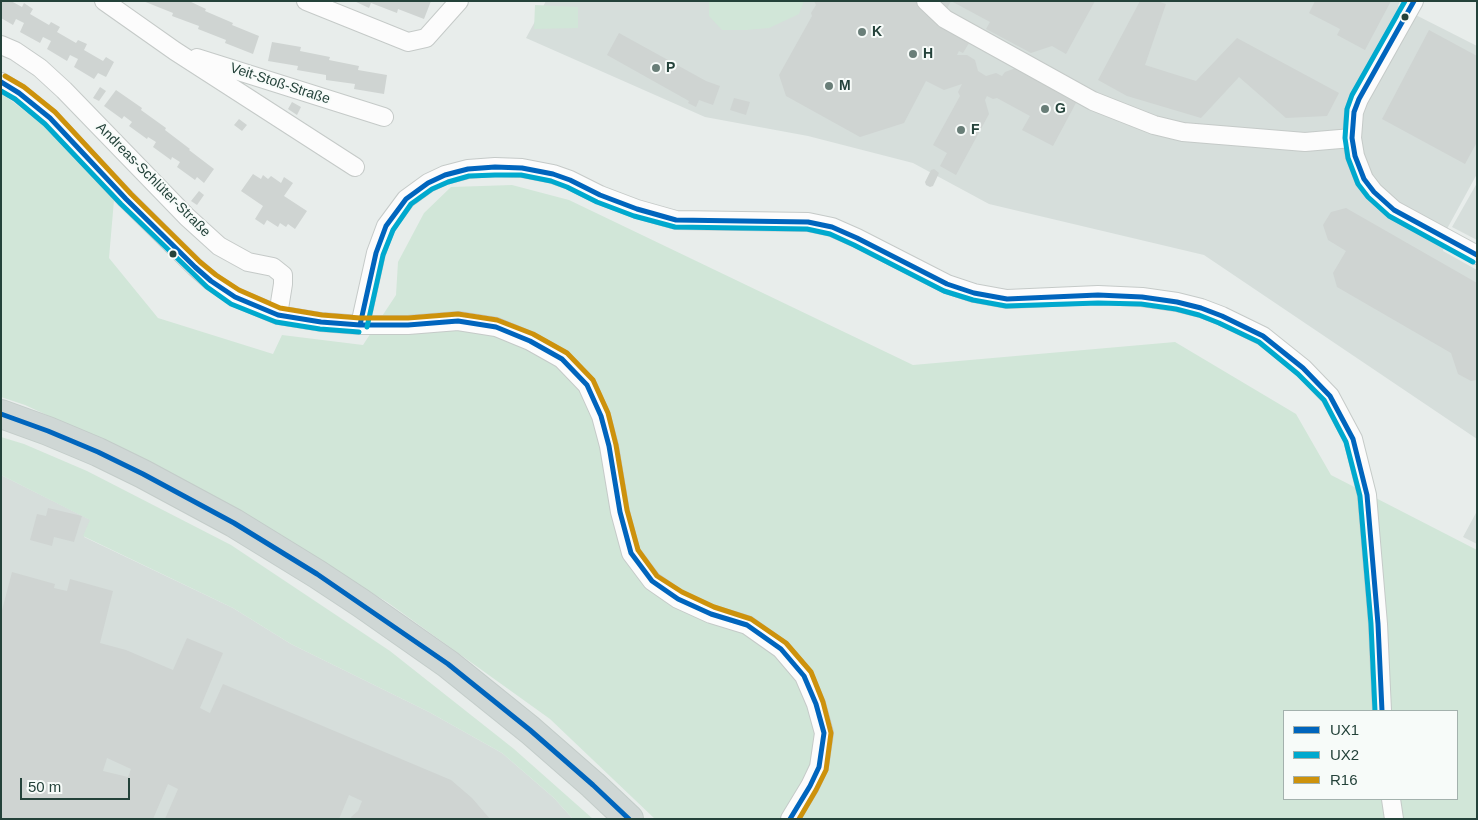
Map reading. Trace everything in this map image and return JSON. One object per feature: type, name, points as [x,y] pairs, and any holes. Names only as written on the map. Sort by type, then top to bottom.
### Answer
[{"type":"main road","points":[[1,414],[65,438],[143,474],[234,523],[317,574],[401,630],[482,691],[593,784],[629,819]]},
{"type":"street","name":"Veit-Stoß-Straße","points":[[104,1],[175,51],[355,167]]},
{"type":"street","points":[[306,1],[408,42],[426,38],[459,1]]},
{"type":"street","points":[[926,1],[945,19],[1093,101],[1154,125],[1183,132],[1305,142],[1352,138]]},
{"type":"street","points":[[1414,1],[1359,99],[1354,112],[1352,138],[1355,156],[1364,180],[1394,210],[1477,255]]},
{"type":"street","name":"Andreas-Schlüter-Straße","points":[[1,45],[15,51],[40,68],[219,246],[248,262],[273,267],[283,275],[278,315]]},
{"type":"street","name":"Veit-Stoß-Straße","points":[[175,51],[384,117]]},
{"type":"street","points":[[1,82],[19,93],[50,118],[126,199],[195,267],[211,281],[235,297],[278,315],[321,322],[360,325],[408,325],[458,321],[496,327],[530,341],[562,359],[587,385],[601,416],[609,446],[620,512],[631,553],[652,581],[678,599],[711,614],[746,625],[781,649],[804,676],[816,704],[824,733],[818,768],[790,819]]},
{"type":"street","points":[[360,325],[376,253],[386,226],[406,199],[428,182],[446,175],[468,169],[495,167],[522,168],[553,174],[637,209],[676,220],[800,222],[832,227],[866,242],[947,284],[974,293],[1007,299],[1098,295],[1142,297],[1201,308],[1263,336],[1303,368],[1330,396],[1354,438],[1367,495],[1378,624],[1382,710]]},
{"type":"street","points":[[1391,800],[1394,819]]},
{"type":"shaded area","points":[[546,1],[1400,1],[1398,6],[1477,46],[1477,174],[1448,227],[1443,251],[1477,270],[1477,439],[1204,255],[989,204],[913,163],[808,136],[705,117],[526,38]]},
{"type":"shaded area","points":[[1477,183],[1477,240],[1452,227]]},
{"type":"shaded area","points":[[1,475],[91,520],[84,537],[233,608],[291,644],[429,712],[502,753],[554,798],[573,819],[1,819]]},
{"type":"shaded area","points":[[1477,511],[1477,544],[1463,537]]},
{"type":"green space","points":[[709,1],[804,1],[799,14],[769,28],[722,30],[709,16]]},
{"type":"green space","points":[[535,5],[578,7],[578,28],[534,29]]},
{"type":"green space","points":[[1,93],[41,123],[114,200],[109,258],[158,318],[273,354],[282,335],[363,345],[396,295],[398,262],[424,213],[451,187],[512,185],[569,200],[913,365],[1175,342],[1296,414],[1331,475],[1477,550],[1477,819],[655,819],[550,719],[387,602],[155,465],[25,405],[1,397]]},
{"type":"green space","points":[[1,437],[24,444],[87,471],[231,545],[390,651],[514,749],[593,819],[573,819],[554,798],[502,753],[429,712],[291,644],[233,608],[83,536],[90,520],[1,475]]},
{"type":"building","points":[[1,1],[11,1],[22,7],[24,3],[33,9],[30,14],[49,25],[51,22],[60,27],[57,32],[76,43],[78,40],[87,44],[84,50],[103,61],[106,57],[114,62],[106,77],[98,73],[94,79],[74,67],[78,59],[70,55],[67,61],[47,49],[51,41],[43,37],[40,43],[20,32],[24,23],[16,19],[13,25],[1,18]]},
{"type":"building","points":[[143,1],[189,1],[206,9],[205,11],[233,23],[232,25],[259,36],[253,54],[225,43],[226,40],[198,29],[199,26],[172,16],[173,13]]},
{"type":"building","points":[[354,1],[431,1],[424,19],[398,9],[397,13],[371,3],[369,8]]},
{"type":"building","points":[[814,1],[951,1],[938,26],[969,43],[963,53],[959,51],[957,55],[967,55],[975,60],[978,71],[986,76],[996,73],[1002,76],[1005,72],[1016,68],[1077,101],[1053,146],[1022,130],[1030,116],[997,98],[993,99],[987,96],[985,100],[989,114],[956,175],[940,166],[947,153],[933,145],[960,96],[958,92],[962,84],[944,90],[926,81],[904,123],[860,137],[786,96],[779,75],[812,16],[811,13],[816,5]]},
{"type":"building","points":[[951,1],[1095,1],[1066,54],[1052,46],[1031,53],[986,29],[990,22]]},
{"type":"building","points":[[1140,1],[1157,1],[1166,4],[1145,65],[1196,81],[1237,38],[1339,93],[1327,116],[1286,118],[1239,77],[1201,118],[1127,96],[1098,80]]},
{"type":"building","points":[[1315,1],[1391,1],[1365,50],[1337,35],[1340,29],[1309,13]]},
{"type":"building","points":[[1429,30],[1477,56],[1477,142],[1465,164],[1382,119]]},
{"type":"building","name":"P","points":[[619,33],[706,81],[720,86],[713,105],[699,100],[696,107],[688,103],[689,101],[607,55]]},
{"type":"building","points":[[272,42],[301,47],[300,51],[330,57],[329,60],[359,66],[358,70],[387,75],[384,94],[354,89],[355,84],[326,80],[326,75],[297,70],[298,66],[268,61]]},
{"type":"building","points":[[100,87],[106,91],[99,101],[93,98]]},
{"type":"building","points":[[116,90],[142,108],[141,110],[166,128],[165,130],[214,169],[204,183],[197,177],[195,180],[177,167],[180,162],[172,157],[171,160],[153,147],[156,142],[148,137],[147,139],[129,126],[132,122],[124,116],[122,119],[104,106]]},
{"type":"building","points":[[734,98],[750,102],[746,115],[730,110]]},
{"type":"building","points":[[292,102],[301,107],[297,115],[288,109]]},
{"type":"building","points":[[239,119],[247,125],[242,131],[234,125]]},
{"type":"building","points":[[934,169],[939,173],[933,186],[930,187],[925,182],[931,170]]},
{"type":"building","points":[[253,174],[261,179],[263,175],[268,179],[271,176],[281,183],[284,177],[293,183],[284,196],[307,211],[295,229],[288,224],[286,227],[280,223],[278,227],[267,220],[264,225],[255,219],[263,206],[241,191]]},
{"type":"building","points":[[199,191],[204,195],[197,205],[191,201]]},
{"type":"building","points":[[1346,208],[1477,283],[1477,380],[1471,381],[1458,374],[1451,353],[1337,287],[1333,273],[1346,251],[1328,240],[1323,225],[1331,212]]},
{"type":"building","points":[[48,508],[82,516],[74,542],[54,537],[52,546],[30,540],[37,514],[46,516]]},
{"type":"building","points":[[12,572],[55,584],[54,588],[67,591],[70,579],[113,591],[100,643],[126,650],[173,670],[187,638],[223,653],[200,708],[210,713],[223,684],[451,780],[472,798],[490,819],[352,819],[351,817],[358,811],[362,801],[349,795],[339,819],[165,819],[178,789],[168,784],[153,819],[1,819],[1,614]],"holes":[[[107,758],[131,769],[128,777],[103,771]]]},
{"type":"transit line","name":"UX2","points":[[1405,1],[1352,95],[1347,109],[1345,138],[1348,158],[1358,184],[1368,197],[1389,216],[1473,262]]},
{"type":"transit line","name":"UX1","points":[[1414,1],[1359,99],[1354,112],[1352,138],[1355,156],[1364,179],[1374,192],[1394,210],[1477,255]]},
{"type":"transit line","name":"R16","points":[[5,76],[24,87],[55,112],[131,194],[200,262],[239,290],[280,308],[322,315],[360,318],[408,318],[458,314],[497,320],[533,334],[567,353],[593,380],[608,413],[616,445],[627,510],[638,550],[657,576],[682,592],[714,607],[751,619],[786,643],[811,672],[823,702],[831,733],[826,770],[799,819]]},
{"type":"transit line","name":"UX1","points":[[1,82],[19,93],[50,118],[126,199],[195,267],[211,281],[235,297],[278,315],[321,322],[360,325],[408,325],[458,321],[496,327],[530,341],[562,359],[587,385],[601,416],[609,446],[620,512],[631,553],[652,581],[678,599],[711,614],[747,625],[781,649],[804,676],[816,704],[824,733],[819,767],[790,819]]},
{"type":"transit line","name":"UX2","points":[[1,91],[15,99],[45,124],[121,204],[207,287],[231,304],[276,322],[320,329],[359,332]]},
{"type":"transit line","name":"UX1","points":[[360,325],[376,253],[386,226],[406,199],[428,183],[445,175],[468,169],[495,167],[522,168],[553,174],[637,209],[676,220],[808,222],[832,227],[947,284],[974,293],[1007,299],[1098,295],[1142,297],[1201,308],[1263,336],[1303,368],[1330,396],[1353,439],[1367,495],[1378,624],[1382,710]]},
{"type":"transit line","name":"UX2","points":[[367,327],[383,255],[393,230],[411,204],[432,189],[448,182],[469,176],[495,175],[521,175],[551,181],[634,216],[675,227],[807,229],[830,234],[944,291],[973,300],[1006,306],[1098,303],[1141,304],[1176,309],[1199,315],[1259,342],[1298,374],[1324,400],[1346,442],[1360,496],[1371,624],[1375,710]]},
{"type":"transit line","name":"UX1","points":[[1,414],[98,452],[143,474],[234,523],[317,574],[448,664],[530,730],[629,819]]},
{"type":"place","name":"K","points":[[862,32]]},
{"type":"place","name":"H","points":[[913,54]]},
{"type":"place","name":"P","points":[[656,68]]},
{"type":"place","name":"M","points":[[829,86]]},
{"type":"place","name":"G","points":[[1045,109]]},
{"type":"place","name":"F","points":[[961,130]]}]
